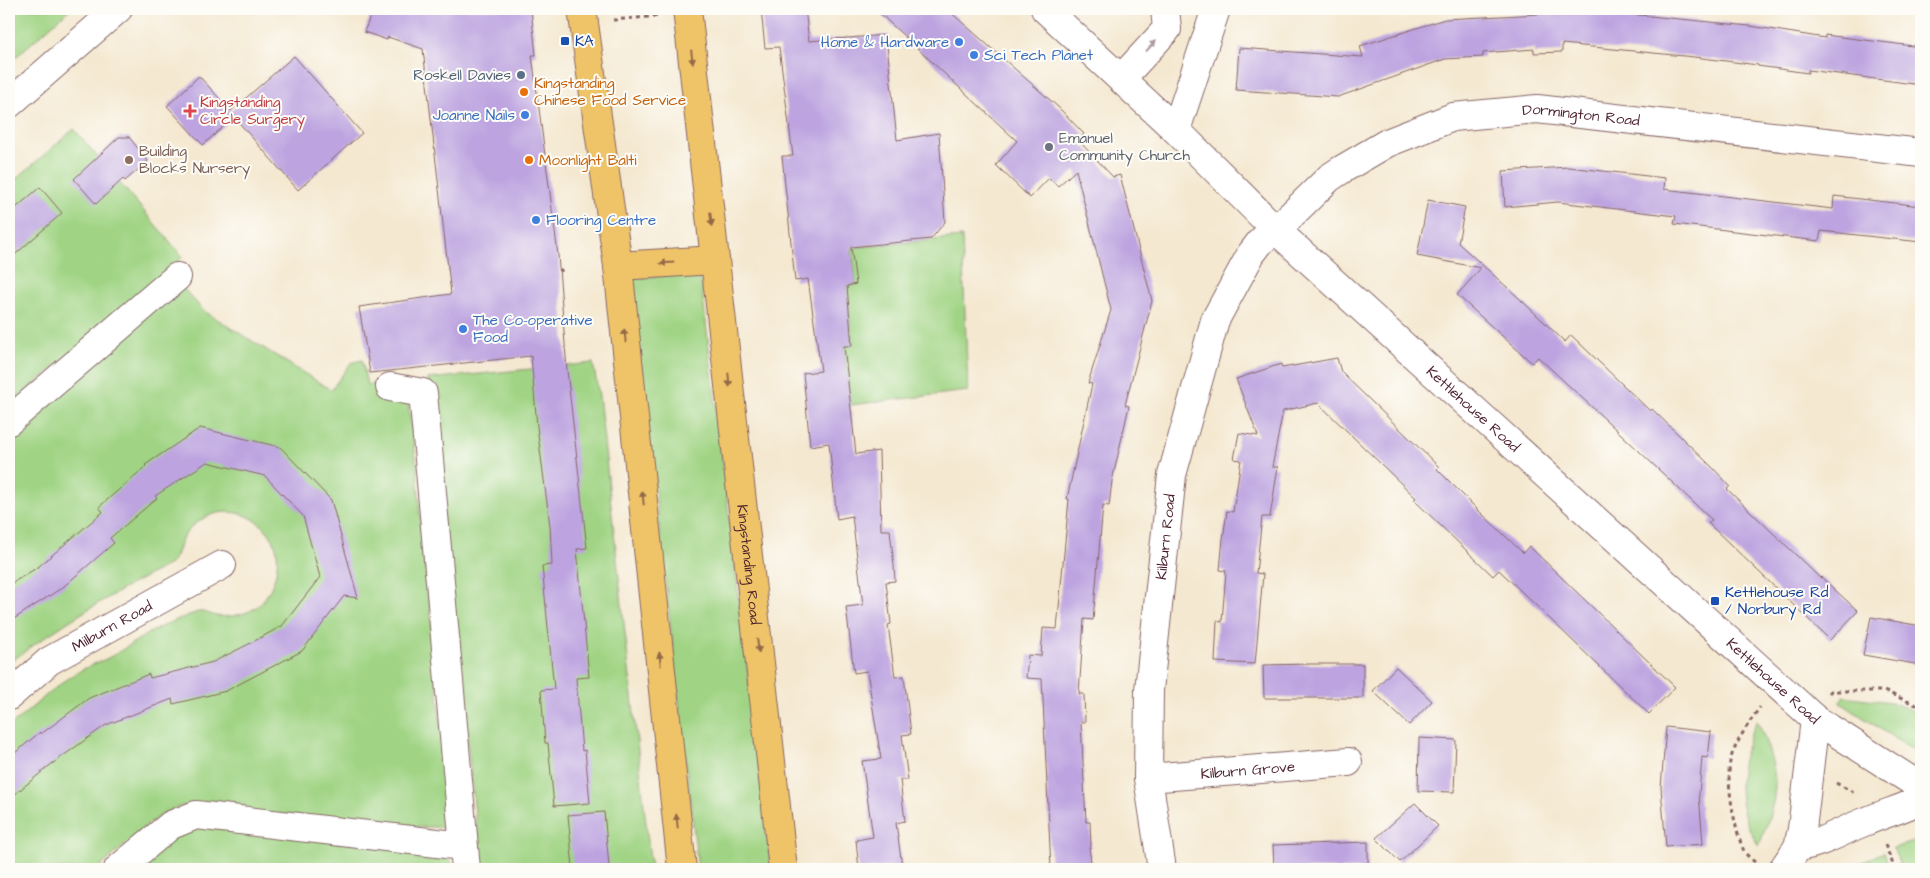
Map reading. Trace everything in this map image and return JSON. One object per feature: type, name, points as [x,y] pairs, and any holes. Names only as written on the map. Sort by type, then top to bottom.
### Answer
[{"type":"main road","name":"Kingstanding Road","points":[[687,11],[783,869]]},
{"type":"main road","points":[[583,16],[618,266],[682,869]]},
{"type":"main road","points":[[618,266],[716,260]]},
{"type":"street","points":[[9,104],[118,9]]},
{"type":"street","name":"Kettlehouse Road","points":[[1045,9],[1176,130],[1276,230],[1813,717],[1921,787]]},
{"type":"street","points":[[1121,79],[1167,29],[1165,9]]},
{"type":"street","points":[[1176,130],[1216,9]]},
{"type":"street","name":"Dormington Road","points":[[1276,230],[1329,178],[1388,143],[1453,117],[1537,109],[1921,153]]},
{"type":"street","name":"Kilburn Road","points":[[1162,869],[1148,778],[1149,690],[1172,475],[1215,320],[1250,254],[1261,241],[1276,230]]},
{"type":"street","points":[[9,421],[177,277]]},
{"type":"street","points":[[118,869],[171,825],[196,816],[465,858],[423,393],[390,387]]},
{"type":"street","name":"Milburn Road","points":[[9,696],[49,661],[222,565]]},
{"type":"street","points":[[1782,869],[1798,847],[1802,829],[1813,717]]},
{"type":"street","name":"Kilburn Grove","points":[[1148,778],[1348,762]]},
{"type":"street","points":[[1798,847],[1816,844],[1866,821],[1910,806],[1921,798]]},
{"type":"path","points":[[583,16],[687,11]]},
{"type":"path","points":[[559,270],[561,270],[562,274]]},
{"type":"path","points":[[1756,864],[1744,853],[1736,827],[1731,795],[1730,762],[1745,729],[1777,684]]},
{"type":"path","points":[[1813,717],[1831,691],[1884,691],[1921,708]]},
{"type":"green space","points":[[9,9],[70,9],[9,63]]},
{"type":"green space","points":[[74,129],[183,257],[9,406],[9,185]]},
{"type":"green space","points":[[962,237],[968,391],[850,405],[844,346],[852,345],[848,299],[836,288],[856,284],[852,248]]},
{"type":"green space","points":[[697,272],[701,281],[771,869],[698,869],[631,279]]},
{"type":"green space","points":[[181,286],[204,311],[331,390],[351,363],[362,360],[367,385],[382,383],[408,403],[417,465],[422,543],[433,634],[449,827],[409,827],[182,806],[163,814],[148,824],[98,869],[9,869],[9,727],[71,676],[114,655],[166,624],[199,612],[227,616],[239,615],[255,608],[265,598],[277,569],[276,549],[273,540],[259,523],[239,513],[217,513],[196,523],[187,532],[170,564],[87,610],[9,663],[9,434]]},
{"type":"green space","points":[[593,363],[599,396],[651,869],[481,869],[428,379]]},
{"type":"green space","points":[[1843,696],[1891,702],[1921,714],[1921,753],[1906,746],[1841,703]]},
{"type":"green space","points":[[1757,720],[1772,761],[1775,779],[1771,809],[1759,846],[1744,815],[1740,783],[1745,752]]},
{"type":"green space","points":[[188,824],[446,855],[456,869],[127,869]]},
{"type":"green space","points":[[1913,842],[1921,842],[1921,869],[1902,869],[1893,848]]},
{"type":"green space","points":[[1884,852],[1890,869],[1847,869]]},
{"type":"building","points":[[373,9],[531,9],[536,55],[532,55],[558,255],[567,370],[587,548],[577,549],[589,677],[576,678],[582,751],[585,750],[590,803],[554,806],[548,743],[545,743],[541,690],[554,689],[542,566],[552,565],[550,526],[537,426],[531,356],[370,373],[359,307],[451,294],[423,49],[388,37],[387,40],[364,32]]},
{"type":"building","points":[[761,9],[805,9],[809,41],[886,35],[897,140],[939,133],[945,222],[931,239],[851,247],[856,284],[847,286],[852,346],[844,346],[856,454],[879,451],[881,530],[890,530],[895,581],[886,582],[891,624],[888,625],[895,677],[904,676],[911,734],[902,735],[908,780],[900,780],[905,821],[896,823],[902,866],[859,869],[856,840],[873,837],[862,761],[881,759],[867,671],[854,673],[846,607],[863,605],[852,516],[837,519],[829,443],[810,446],[803,373],[821,371],[808,279],[795,281],[782,156],[793,156],[779,47],[765,48]]},
{"type":"building","points":[[875,9],[947,9],[1058,107],[1084,134],[1078,140],[1113,177],[1120,175],[1152,301],[1125,405],[1129,406],[1112,481],[1109,506],[1103,505],[1093,620],[1084,619],[1079,694],[1084,694],[1085,722],[1081,722],[1086,822],[1090,822],[1091,847],[1089,847],[1092,869],[1051,869],[1042,679],[1026,678],[1028,655],[1041,656],[1043,628],[1057,629],[1069,499],[1067,499],[1092,384],[1088,383],[1111,310],[1076,170],[1058,186],[1049,178],[1030,198],[996,165],[1017,141]]},
{"type":"building","points":[[1579,9],[1750,26],[1825,38],[1825,35],[1921,47],[1921,85],[1808,70],[1808,73],[1694,57],[1562,44],[1562,52],[1534,53],[1534,49],[1483,53],[1483,57],[1445,59],[1338,97],[1236,90],[1239,48],[1363,57],[1360,46],[1445,19],[1578,12]]},
{"type":"building","points":[[294,56],[362,133],[298,190],[234,117],[203,145],[167,106],[199,76],[231,111]]},
{"type":"building","points":[[119,137],[129,137],[148,161],[125,181],[123,179],[96,204],[74,179]]},
{"type":"building","points":[[1568,167],[1665,178],[1664,189],[1833,209],[1834,196],[1921,206],[1921,242],[1821,231],[1819,241],[1674,224],[1676,216],[1558,202],[1505,207],[1503,171]]},
{"type":"building","points":[[40,187],[62,213],[9,260],[9,214]]},
{"type":"building","points":[[1428,200],[1465,207],[1458,243],[1565,342],[1571,335],[1650,411],[1652,409],[1730,486],[1727,489],[1820,578],[1858,611],[1830,640],[1708,523],[1712,520],[1538,357],[1532,363],[1457,295],[1481,268],[1417,256]]},
{"type":"building","points":[[1337,358],[1341,372],[1439,467],[1437,469],[1478,510],[1523,553],[1529,546],[1675,687],[1649,714],[1499,570],[1493,576],[1318,403],[1283,411],[1272,467],[1278,467],[1270,517],[1262,517],[1256,573],[1263,574],[1255,664],[1215,662],[1217,621],[1222,622],[1226,571],[1220,570],[1223,539],[1227,511],[1233,512],[1241,460],[1234,459],[1239,433],[1258,436],[1236,379],[1281,364],[1282,368]]},
{"type":"building","points":[[200,428],[280,447],[331,500],[358,598],[344,596],[302,651],[226,691],[173,704],[172,699],[106,725],[49,766],[9,799],[9,758],[40,732],[41,734],[89,698],[149,674],[150,678],[213,662],[282,626],[320,577],[303,516],[265,476],[207,462],[155,496],[157,498],[110,538],[114,543],[63,587],[9,622],[9,585],[38,567],[103,512],[99,507],[145,465]]},
{"type":"building","points":[[1871,617],[1921,626],[1921,665],[1863,655]]},
{"type":"building","points":[[1363,664],[1363,698],[1264,698],[1263,665]]},
{"type":"building","points":[[1396,667],[1432,701],[1409,725],[1373,691]]},
{"type":"building","points":[[1666,727],[1711,732],[1708,758],[1702,757],[1699,794],[1703,844],[1666,847],[1661,788]]},
{"type":"building","points":[[1419,738],[1456,740],[1454,792],[1418,791]]},
{"type":"building","points":[[1415,803],[1438,826],[1400,862],[1376,838]]},
{"type":"building","points":[[604,812],[609,866],[573,868],[568,815]]},
{"type":"building","points":[[1368,842],[1368,869],[1274,869],[1273,845]]},
{"type":"place","name":"KA","points":[[565,41]]},
{"type":"place","name":"Home & Hardware","points":[[959,42]]},
{"type":"place","name":"Sci Tech Planet","points":[[974,55]]},
{"type":"place","name":"Roskell Davies","points":[[521,75]]},
{"type":"place","name":"Kingstanding Chinese Food Service","points":[[524,92]]},
{"type":"place","name":"Kingstanding Circle Surgery","points":[[190,111]]},
{"type":"place","name":"Joanne Nails","points":[[525,115]]},
{"type":"place","name":"Emanuel Community Church","points":[[1049,147]]},
{"type":"place","name":"Building Blocks Nursery","points":[[129,160]]},
{"type":"place","name":"Moonlight Balti","points":[[529,160]]},
{"type":"place","name":"Flooring Centre","points":[[536,220]]},
{"type":"place","name":"The Co-operative Food","points":[[463,329]]},
{"type":"place","name":"Kettlehouse Rd / Norbury Rd","points":[[1715,601]]}]
